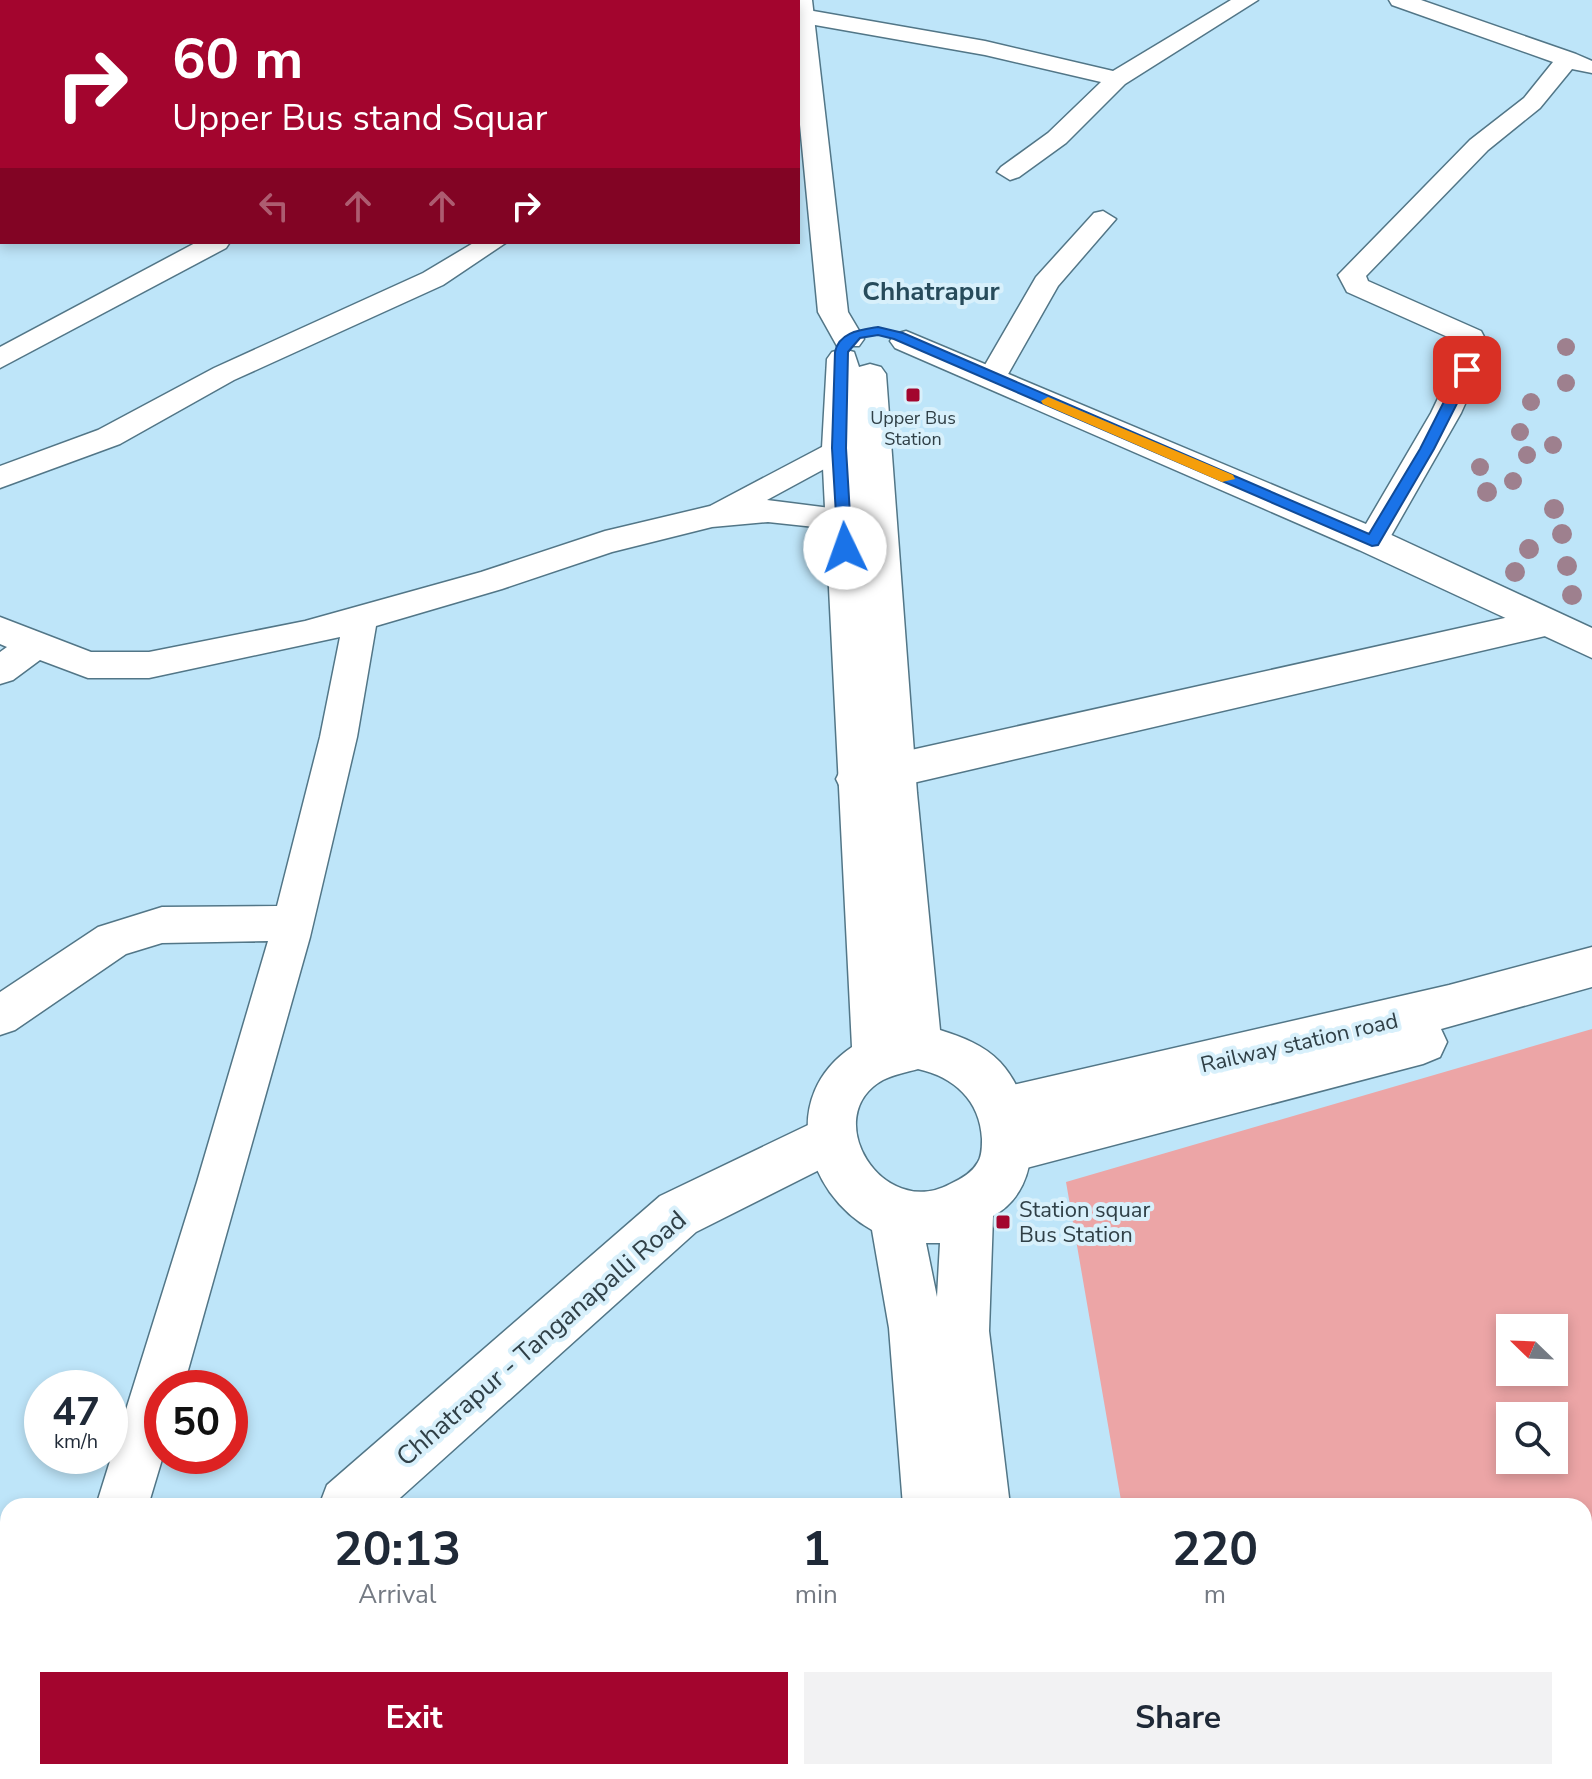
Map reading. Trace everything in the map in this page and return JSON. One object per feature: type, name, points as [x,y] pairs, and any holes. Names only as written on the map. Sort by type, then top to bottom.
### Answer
[{"type":"main road","points":[[801,8],[804,90],[833,312],[854,357],[876,775],[897,1052]]},
{"type":"main road","points":[[876,775],[843,519],[839,448],[854,357],[878,331],[908,350],[1422,583],[1531,627],[1592,644]]},
{"type":"main road","points":[[854,357],[893,372],[903,368],[908,350]]},
{"type":"main road","points":[[908,350],[993,377],[1372,541],[1531,627],[1592,666]]},
{"type":"main road","points":[[876,775],[1531,627]]},
{"type":"main road","name":"Railway station road","points":[[1005,1130],[1592,967]]},
{"type":"main road","name":"Railway station road","points":[[1005,1130],[1592,998]]},
{"type":"main road","points":[[897,1052],[945,1053],[971,1066],[990,1086],[1005,1130],[1003,1164],[990,1189],[968,1207],[941,1217],[912,1220],[883,1211],[856,1193],[838,1168],[829,1139],[831,1110],[843,1084],[863,1064],[897,1052]]},
{"type":"main road","name":"Chhatrapur - Tanganapalli Road","points":[[357,1498],[678,1214],[829,1139]]},
{"type":"main road","points":[[968,1207],[962,1331],[980,1498]]},
{"type":"main road","points":[[895,1214],[916,1328],[931,1498]]},
{"type":"street","points":[[1010,172],[1057,138],[1117,79],[1197,27],[1247,0]]},
{"type":"street","points":[[1400,0],[1580,64]]},
{"type":"street","points":[[801,8],[1117,79]]},
{"type":"street","points":[[1372,541],[1446,413],[1476,348],[1471,337],[1357,286],[1352,275],[1479,145],[1580,64]]},
{"type":"street","points":[[993,377],[1046,283],[1103,219]]},
{"type":"street","points":[[0,359],[213,244]]},
{"type":"street","points":[[0,478],[109,437],[224,374],[433,279],[491,244]]},
{"type":"street","points":[[712,516],[839,448]]},
{"type":"street","points":[[0,630],[88,665],[149,665],[305,634],[605,542],[712,516],[768,511],[843,519]]},
{"type":"street","points":[[124,1498],[208,1226],[293,923],[336,747],[360,618]]},
{"type":"street","points":[[0,671],[36,644]]},
{"type":"street","points":[[0,1016],[113,940],[162,925],[293,923]]},
{"type":"shaded area","points":[[1592,1029],[1592,1498],[1121,1498],[1066,1182]]},
{"type":"slow traffic","points":[[1048,401],[1228,479]]},
{"type":"place","name":"Upper Bus Station","points":[[913,395]]},
{"type":"place","name":"Station squar Bus Station","points":[[1003,1222]]},
{"type":"district","name":"Chhatrapur","points":[[931,291]]},
{"type":"route","points":[[845,548],[839,448],[841,352],[843,345],[856,334],[878,331],[898,336],[1372,541],[1427,449],[1467,370]]}]
